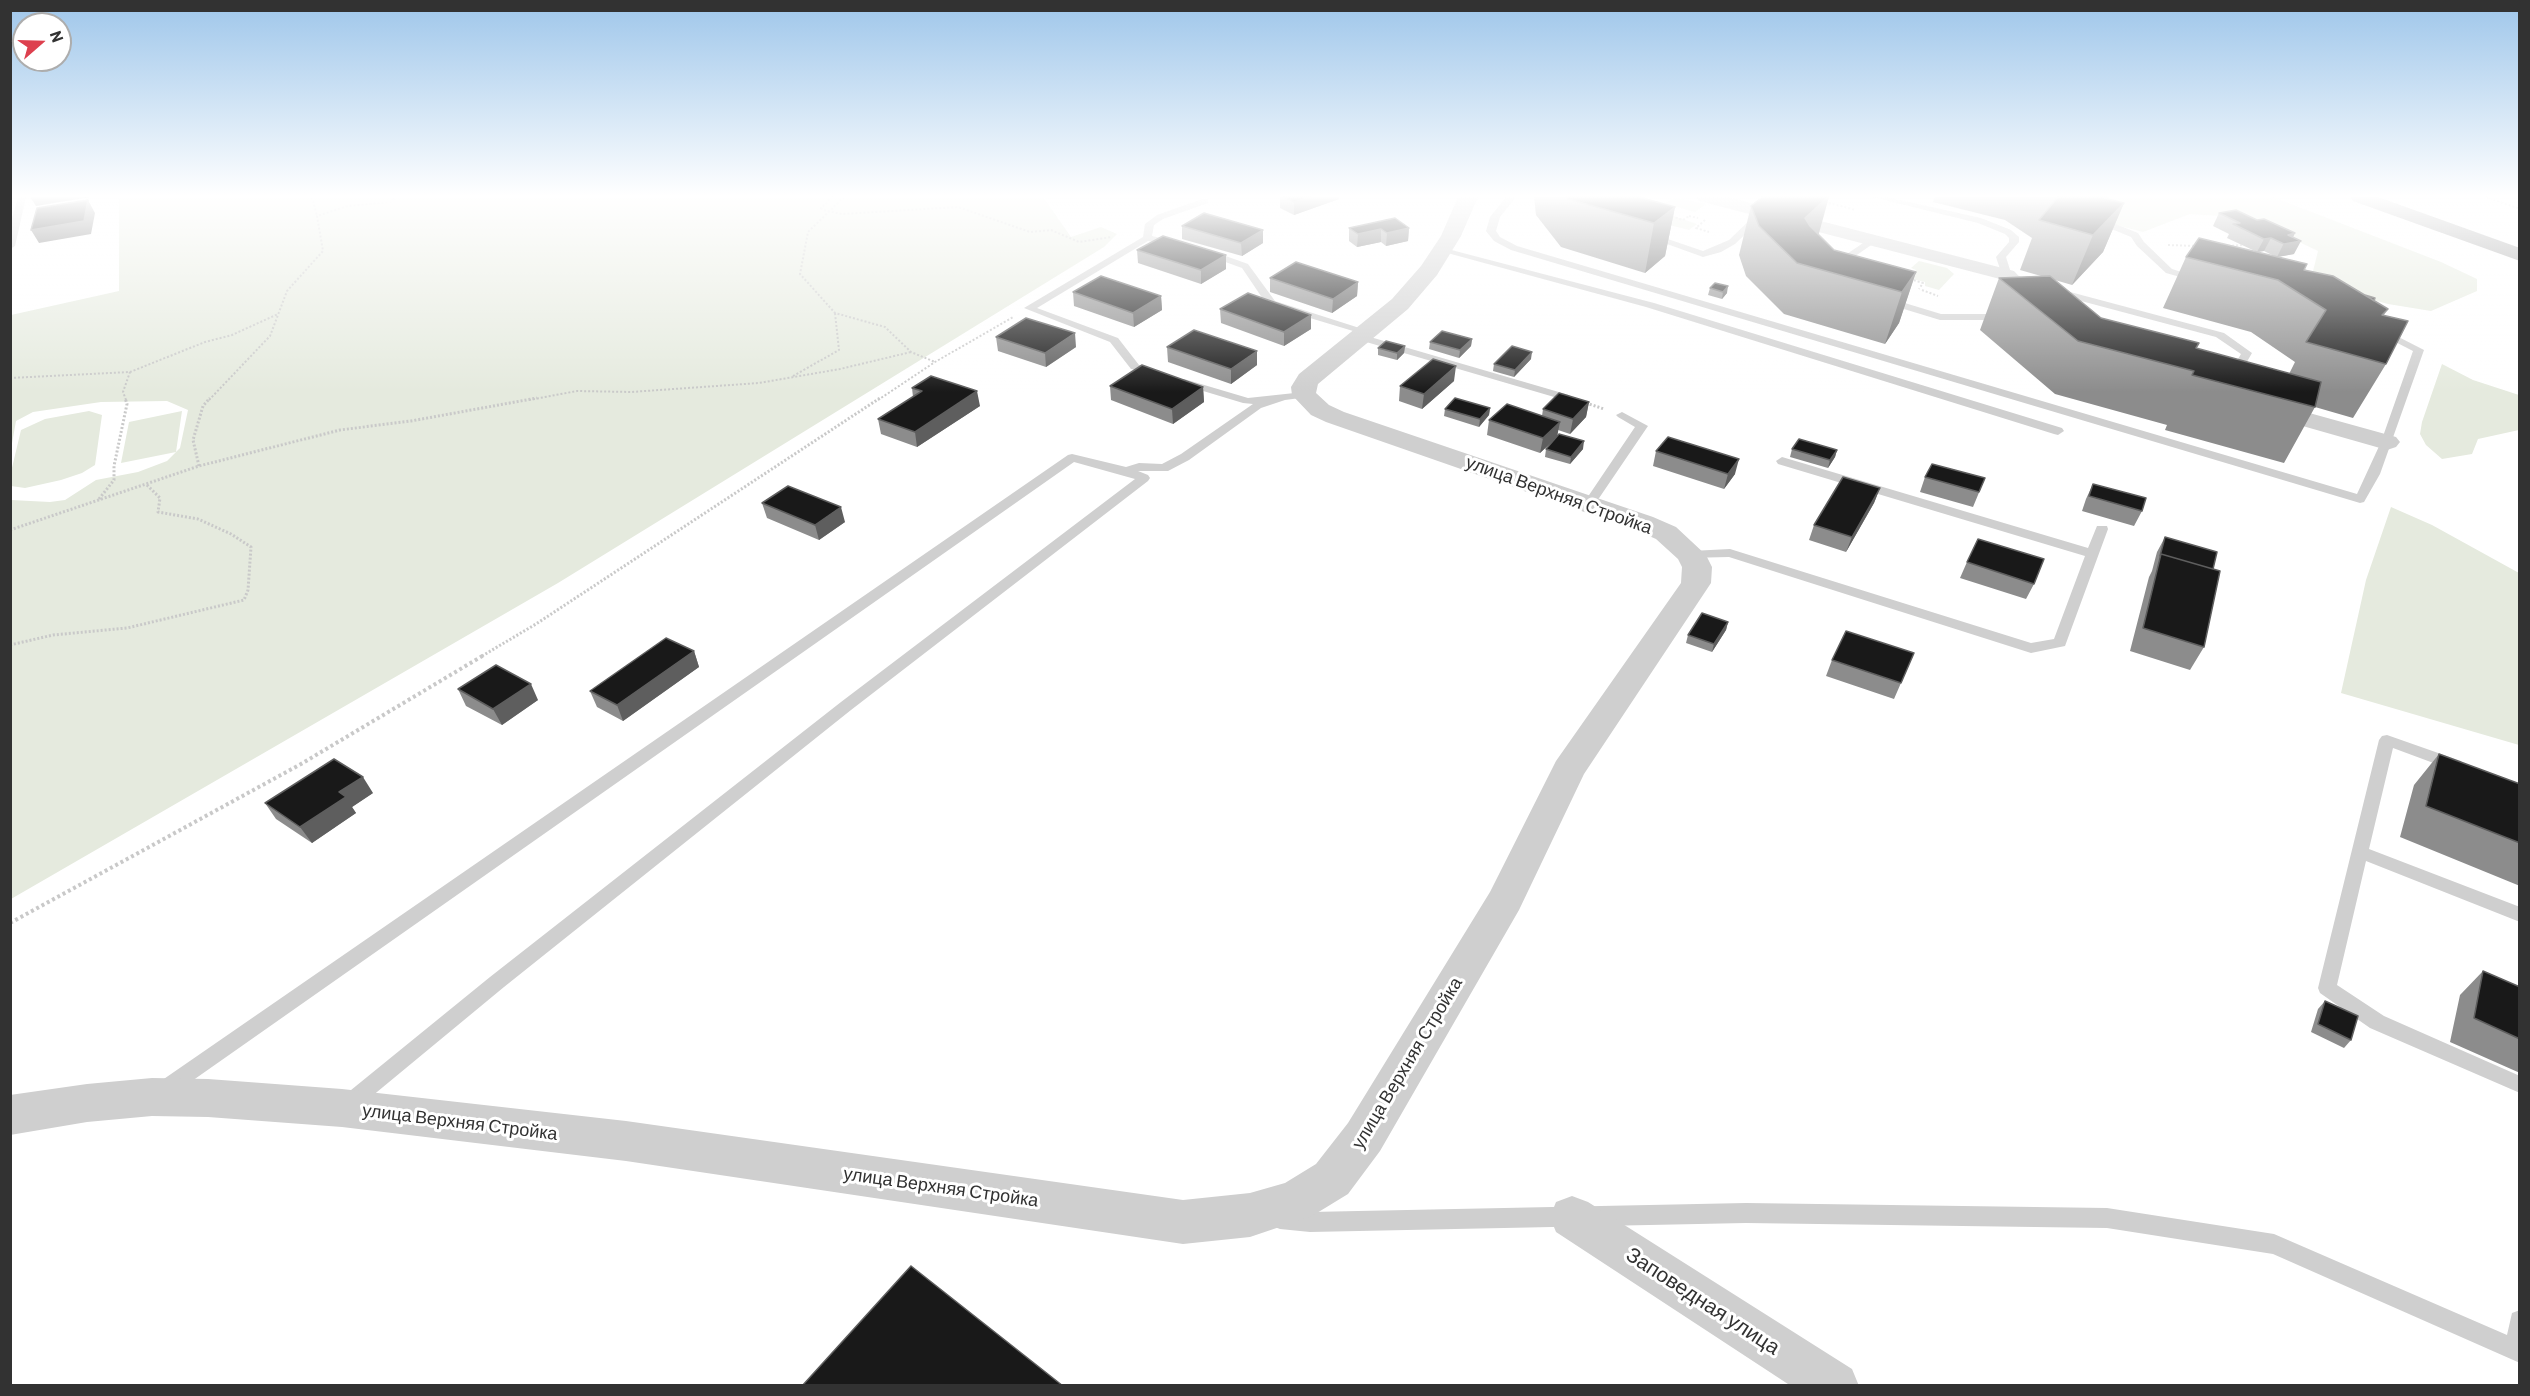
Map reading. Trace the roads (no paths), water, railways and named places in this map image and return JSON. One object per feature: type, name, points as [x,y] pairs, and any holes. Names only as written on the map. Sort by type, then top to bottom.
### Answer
[{"type":"street","points":[[1292,397],[1308,379],[1400,304],[1433,262]]},
{"type":"street","points":[[1956,262],[2007,275],[2035,316]]},
{"type":"street","points":[[2234,394],[2387,442]]},
{"type":"street","name":"улица Верхняя Стройка","points":[[10,1115],[87,1103],[153,1097],[208,1098],[342,1108],[626,1141],[1183,1222],[1250,1215],[1296,1201],[1332,1179],[1364,1137],[1505,899],[1568,770],[1696,583],[1697,567],[1691,555],[1658,530],[1335,417],[1292,397]]},
{"type":"street","name":"Заповедная улица","points":[[1572,1217],[1835,1386]]},
{"type":"lane","points":[[1106,262],[1029,308],[1114,340],[1135,367],[1247,401],[1292,397]]},
{"type":"lane","points":[[1233,262],[1245,266],[1271,303],[1565,397]]},
{"type":"lane","points":[[1492,262],[1650,305],[2058,431]]},
{"type":"lane","points":[[1561,262],[2360,499],[2374,474],[2387,442],[2419,350],[2389,334],[2367,328]]},
{"type":"lane","points":[[1838,276],[1832,271],[1832,267],[1843,262]]},
{"type":"lane","points":[[2003,262],[2007,275],[2030,281]]},
{"type":"lane","points":[[2159,262],[2169,271],[2213,283]]},
{"type":"lane","points":[[2050,288],[2069,295],[2199,328],[2234,343],[2247,353],[2234,394]]},
{"type":"lane","points":[[1879,298],[1940,317],[2035,316]]},
{"type":"lane","points":[[1126,471],[1139,467],[1164,468],[1185,457],[1257,406],[1292,397]]},
{"type":"lane","points":[[1589,504],[1642,426],[1622,415]]},
{"type":"lane","points":[[153,1097],[1072,458],[1126,471],[1143,478],[846,706],[497,982],[342,1108]]},
{"type":"lane","points":[[1782,461],[2093,554]]},
{"type":"lane","points":[[1691,555],[1730,553],[2031,648],[2060,643],[2102,529]]},
{"type":"lane","points":[[2475,773],[2387,740],[2327,988],[2377,1022],[2520,1085]]},
{"type":"lane","points":[[2360,852],[2520,915]]},
{"type":"lane","points":[[1250,1215],[1310,1222],[1746,1213],[2108,1218],[2274,1244],[2518,1351],[2520,1321]]}]
